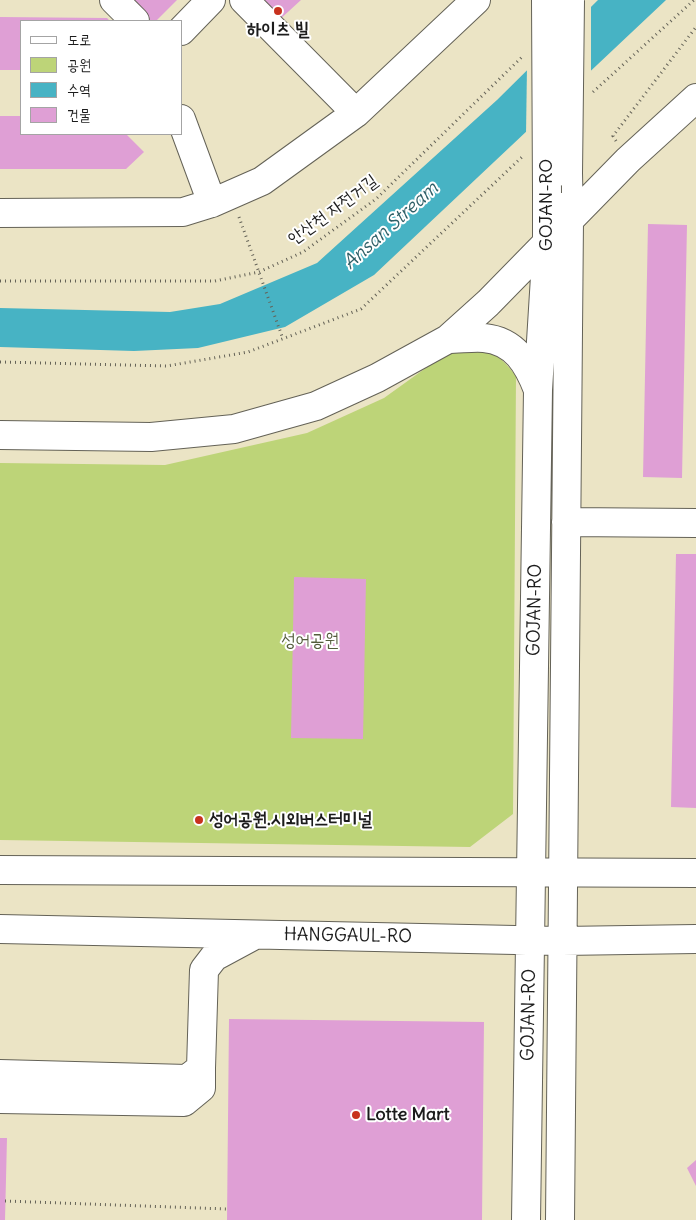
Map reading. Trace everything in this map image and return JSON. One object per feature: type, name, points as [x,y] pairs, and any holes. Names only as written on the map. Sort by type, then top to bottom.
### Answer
[{"type":"street","points":[[114,0],[134,20]]},
{"type":"street","points":[[169,20],[189,0]]},
{"type":"street","points":[[182,30],[211,0]]},
{"type":"street","points":[[244,0],[356,113]]},
{"type":"street","points":[[0,213],[183,212],[221,199],[262,181],[356,113],[476,0]]},
{"type":"street","name":"GOJAN-RO","points":[[526,1220],[538,390],[547,244],[546,0]]},
{"type":"street","name":"GOJAN-RO","points":[[560,1220],[570,0]]},
{"type":"street","points":[[0,436],[150,437],[234,429],[316,406],[377,378],[448,339],[488,303],[628,160],[696,98]]},
{"type":"street","points":[[182,121],[221,199]]},
{"type":"street","points":[[448,339],[485,338],[501,342],[516,351],[530,368],[538,390]]},
{"type":"street","points":[[566,522],[696,523]]},
{"type":"street","points":[[0,870],[696,873]]},
{"type":"street","name":"HANGGAUL-RO","points":[[0,929],[562,941],[696,940]]},
{"type":"street","points":[[0,1099],[184,1102],[201,1088],[204,970],[214,957],[255,934]]},
{"type":"street","points":[[0,1074],[187,1079],[201,1068]]},
{"type":"path","points":[[590,94],[694,0]]},
{"type":"path","points":[[628,160],[613,136],[696,27]]},
{"type":"path","name":"안산천 자전거길","points":[[0,281],[215,281],[259,272],[303,252],[376,199],[524,55]]},
{"type":"path","points":[[0,362],[167,366],[248,352],[360,309],[524,155]]},
{"type":"path","points":[[221,199],[259,272],[284,339]]},
{"type":"path","points":[[5,1201],[227,1208]]},
{"type":"green space","name":"성어공원","points":[[455,347],[490,352],[502,360],[516,376],[513,814],[470,847],[0,840],[0,463],[165,465],[307,433],[384,398]]},
{"type":"water","name":"Ansan Stream","points":[[598,0],[666,0],[374,275],[285,327],[198,348],[134,351],[0,347],[0,308],[170,312],[220,304],[317,263],[497,100]]},
{"type":"pier","points":[[591,4],[591,74],[526,135],[527,66]]},
{"type":"building","points":[[129,0],[177,0],[157,20],[150,20]]},
{"type":"building","name":"하이츠 빌","points":[[257,0],[301,0],[277,22]]},
{"type":"building","points":[[0,17],[107,18],[109,20],[20,20],[20,70],[0,70]]},
{"type":"building","points":[[0,116],[20,116],[20,135],[127,135],[144,152],[126,169],[0,169]]},
{"type":"building","points":[[648,224],[687,225],[682,478],[643,477]]},
{"type":"building","points":[[676,554],[696,554],[696,808],[671,807]]},
{"type":"building","points":[[294,577],[366,579],[363,739],[291,738]]},
{"type":"building","name":"Lotte Mart","points":[[229,1019],[484,1022],[482,1220],[227,1220]]},
{"type":"building","points":[[0,1138],[7,1138],[5,1220],[0,1220]]},
{"type":"building","points":[[696,1160],[696,1186],[687,1168]]},
{"type":"place","name":"하이츠 빌","points":[[278,11]]},
{"type":"place","name":"성어공원.시외버스터미널","points":[[199,820]]},
{"type":"place","name":"Lotte Mart","points":[[356,1115]]}]
